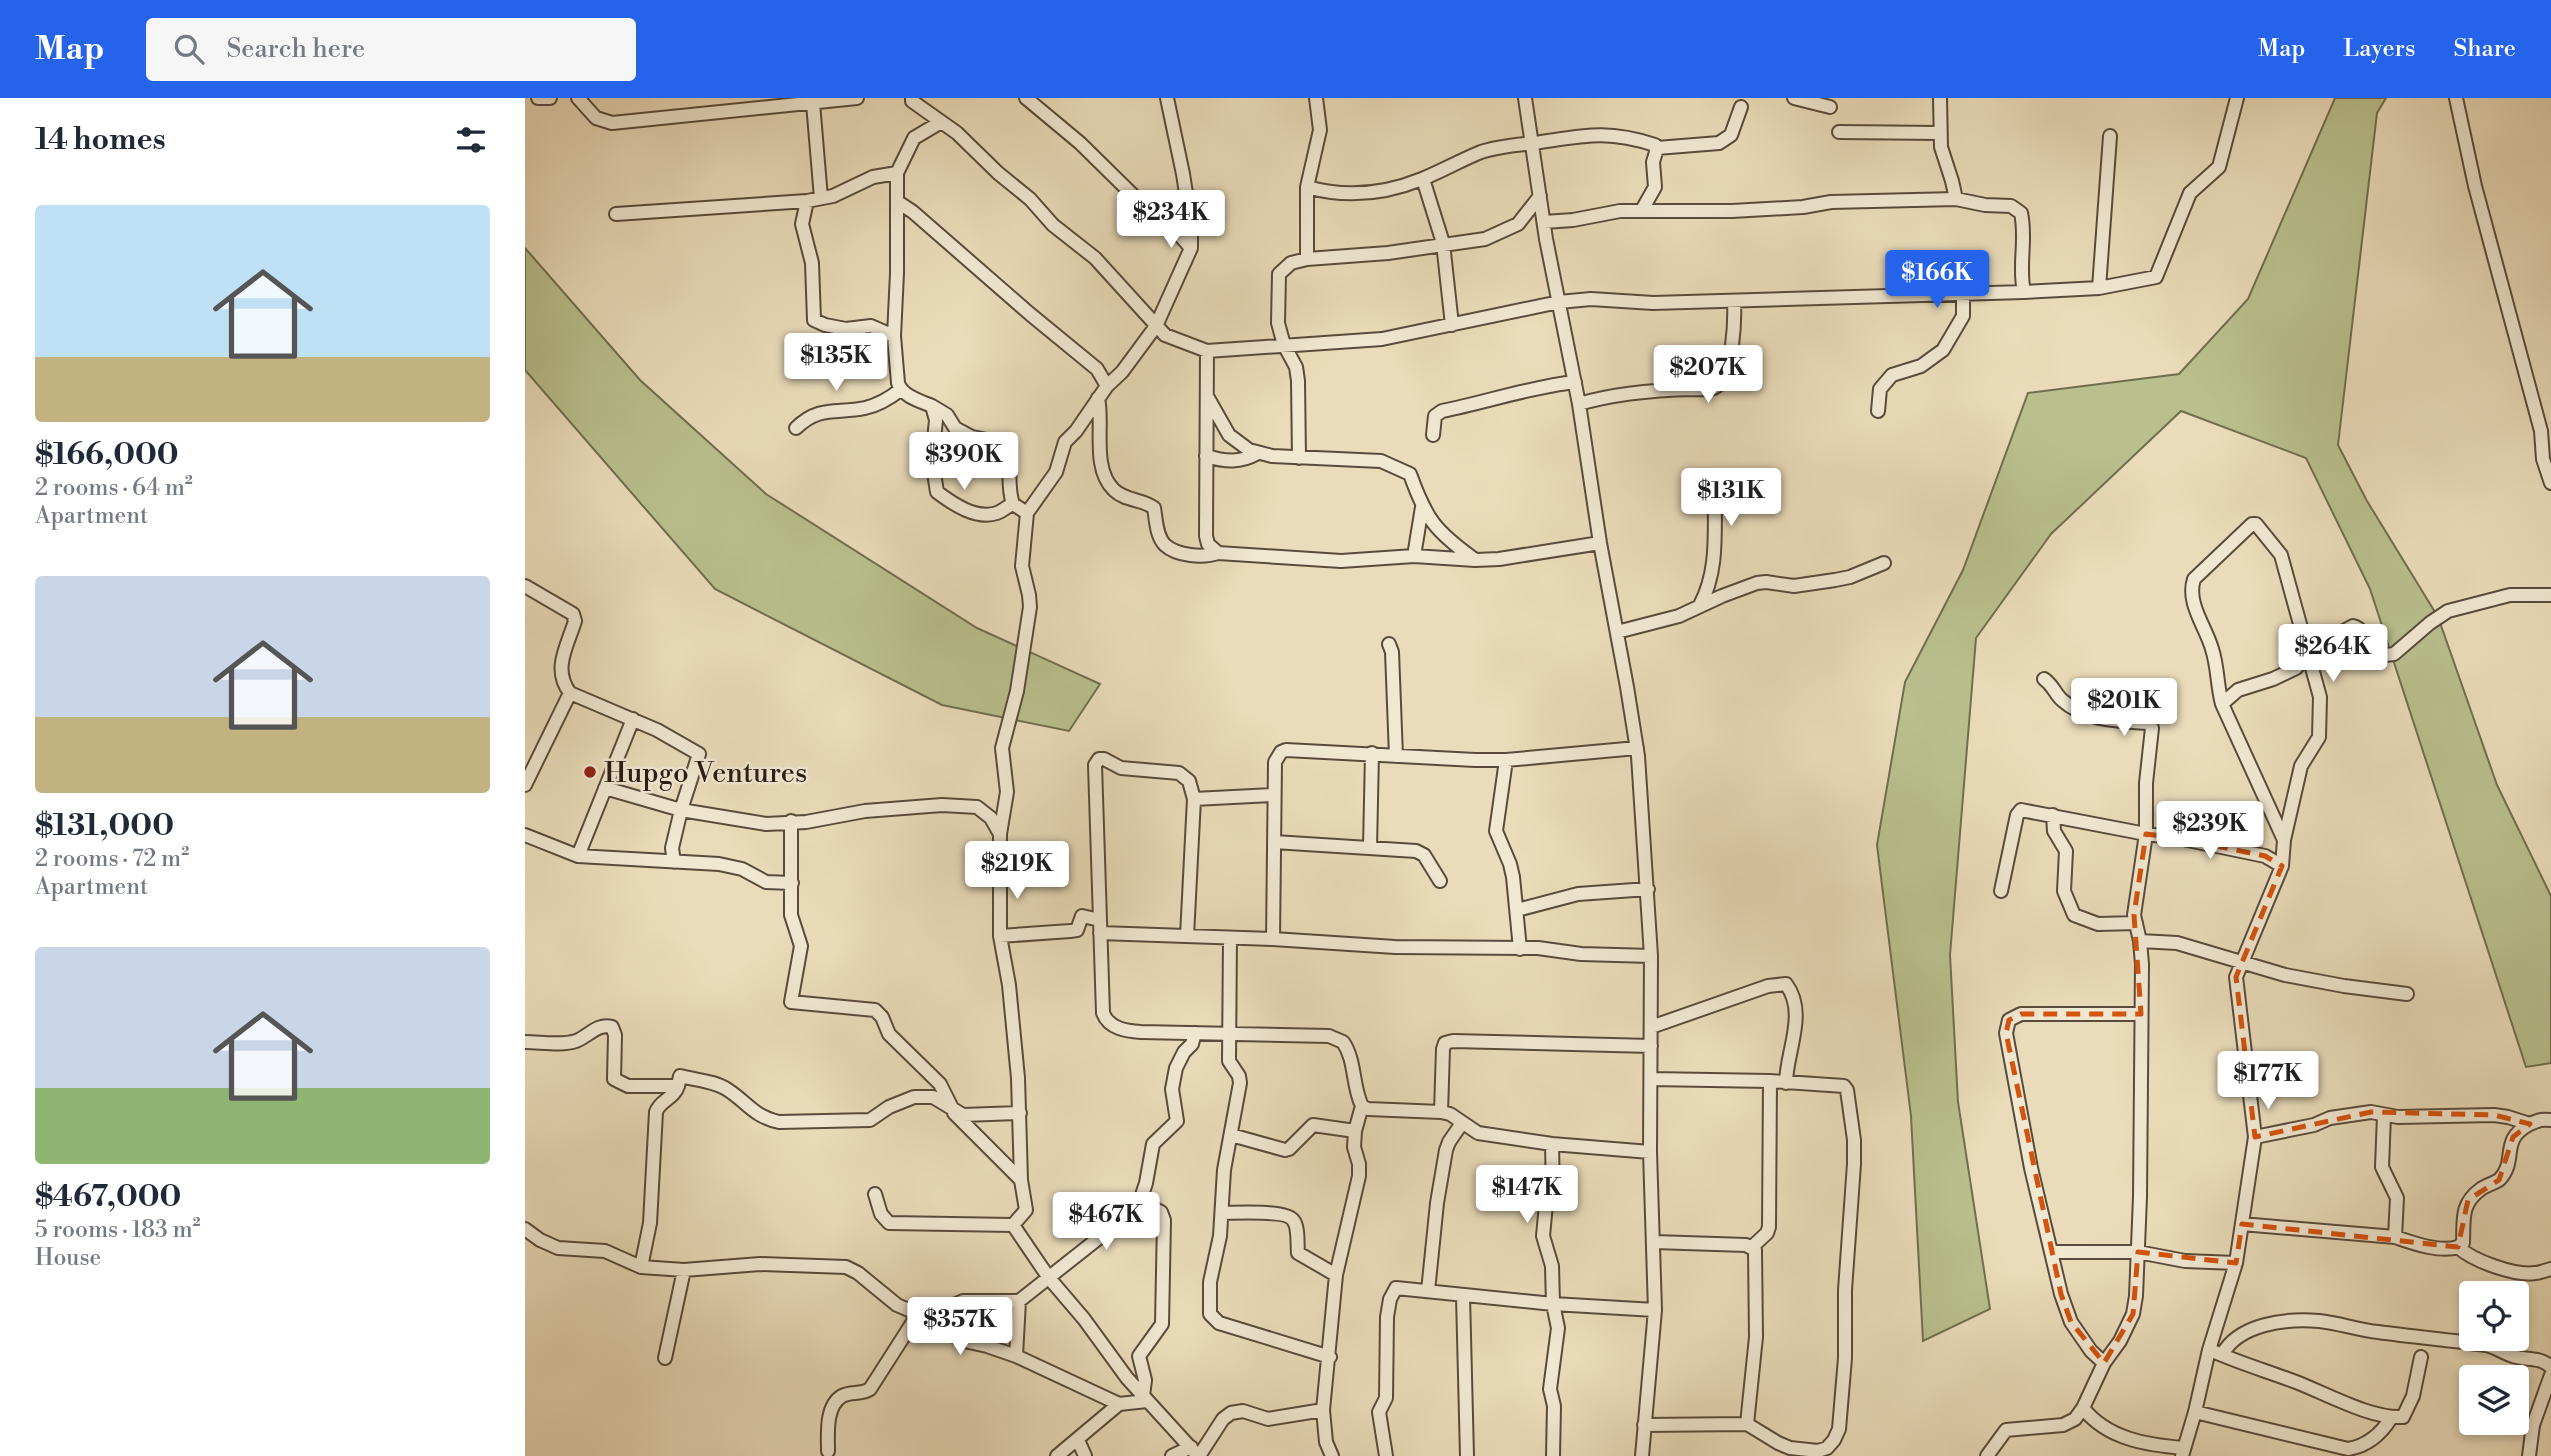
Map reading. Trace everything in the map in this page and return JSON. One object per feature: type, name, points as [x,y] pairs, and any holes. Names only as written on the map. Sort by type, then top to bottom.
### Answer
[{"type":"street","points":[[538,98],[551,98]]},
{"type":"street","points":[[578,98],[596,118],[612,124],[857,98]]},
{"type":"street","points":[[897,98],[912,100],[957,133],[998,173],[1030,199],[1053,225],[1095,258],[1165,335],[1207,351],[1382,339],[1559,302],[1602,299],[1653,303],[2099,289],[2156,277],[2190,193],[2219,167],[2237,98]]},
{"type":"street","points":[[1026,98],[1080,143],[1142,204],[1172,227],[1191,248]]},
{"type":"street","points":[[1013,1226],[1026,1210],[1021,1180],[1020,1113],[1009,985],[1000,936],[1000,834],[1006,792],[1002,748],[1017,691],[1030,607],[1022,566],[1027,513],[1056,472],[1065,442],[1156,326],[1191,248],[1191,225],[1184,174],[1167,98]]},
{"type":"street","points":[[1307,259],[1307,187],[1320,130],[1316,98]]},
{"type":"street","points":[[1525,98],[1544,222],[1579,404],[1599,543],[1637,748],[1651,956],[1650,1152],[1655,1310],[1642,1456]]},
{"type":"street","points":[[1794,98],[1830,107]]},
{"type":"street","points":[[1940,98],[1941,147],[1956,199]]},
{"type":"street","points":[[2456,98],[2475,186],[2541,431],[2543,459],[2551,483]]},
{"type":"street","points":[[813,103],[821,198]]},
{"type":"street","points":[[1307,187],[1358,195],[1423,179],[1479,153],[1593,134],[1630,137],[1657,148],[1719,143],[1731,135],[1741,107]]},
{"type":"street","points":[[900,390],[894,335],[897,173],[914,138],[941,121]]},
{"type":"street","points":[[1839,132],[1940,133]]},
{"type":"street","points":[[2099,289],[2110,136]]},
{"type":"street","points":[[1642,209],[1655,187],[1653,162],[1657,148]]},
{"type":"street","points":[[616,214],[807,201],[833,196],[873,177],[897,173]]},
{"type":"street","points":[[1423,179],[1443,243],[1452,325]]},
{"type":"street","points":[[1299,458],[1296,367],[1284,345],[1278,323],[1279,274],[1291,263],[1307,259],[1388,253],[1443,243],[1472,242],[1502,233],[1518,224],[1540,197]]},
{"type":"street","points":[[1544,222],[1642,209],[1678,212],[1732,211],[1803,207],[1831,202],[1956,199],[1985,205],[2011,205],[2021,213],[2024,244],[2020,273],[2024,292]]},
{"type":"street","points":[[807,201],[802,224],[812,263],[814,320],[846,329],[871,326],[894,335]]},
{"type":"street","points":[[898,202],[1097,369],[1107,386]]},
{"type":"street","points":[[1878,411],[1880,389],[1892,375],[1921,366],[1944,350],[1963,316],[1962,293]]},
{"type":"street","points":[[1579,404],[1603,397],[1713,388],[1721,383],[1735,331],[1734,301]]},
{"type":"street","points":[[1207,351],[1206,536],[1208,544],[1218,553]]},
{"type":"street","points":[[1433,435],[1435,416],[1442,411],[1499,399],[1537,387],[1575,382]]},
{"type":"street","points":[[900,390],[947,415],[954,428],[963,433],[1005,446],[1008,453],[1010,496],[1013,504],[1027,513]]},
{"type":"street","points":[[796,428],[805,419],[827,410],[864,408],[888,399],[900,390]]},
{"type":"street","points":[[1206,394],[1229,435],[1248,450],[1299,458],[1381,461],[1410,474],[1422,507],[1435,528],[1475,560]]},
{"type":"street","points":[[1098,398],[1098,441],[1105,476],[1114,490],[1154,508],[1158,533],[1165,545],[1184,554],[1218,553],[1341,561],[1414,556],[1475,560],[1499,559],[1599,543]]},
{"type":"street","points":[[932,406],[936,420],[932,460],[937,492],[956,507],[981,514],[997,513],[1013,504]]},
{"type":"street","points":[[1206,456],[1227,462],[1248,459],[1258,453]]},
{"type":"street","points":[[1694,482],[1712,484],[1715,491],[1714,569],[1700,605]]},
{"type":"street","points":[[1414,556],[1422,507]]},
{"type":"street","points":[[2083,1408],[2094,1421],[2115,1433],[2183,1452],[2196,1412],[2209,1350],[2236,1263],[2255,1137],[2235,977],[2282,866],[2284,840],[2301,766],[2319,737],[2320,697],[2281,555],[2259,525],[2252,524],[2194,579],[2193,601],[2213,651],[2217,686],[2223,704],[2284,840]]},
{"type":"street","points":[[1617,632],[1679,616],[1757,583],[1794,586],[1822,582],[1850,577],[1884,563]]},
{"type":"street","points":[[525,586],[573,614],[575,621],[560,670],[562,681],[570,693],[657,730],[699,754],[672,848],[674,862]]},
{"type":"street","points":[[2223,704],[2238,691],[2273,679],[2296,667],[2316,646],[2353,626],[2365,634],[2373,654],[2394,654],[2448,611],[2510,595],[2551,594]]},
{"type":"street","points":[[1389,644],[1396,757]]},
{"type":"street","points":[[1987,1456],[2006,1430],[2063,1425],[2075,1419],[2104,1363],[2120,1341],[2133,1314],[2136,1297],[2141,1014],[2140,941],[2134,915],[2146,834],[2146,783],[2151,725],[2098,718],[2078,710],[2061,699],[2044,679]]},
{"type":"street","points":[[525,785],[570,693]]},
{"type":"street","points":[[577,856],[633,719]]},
{"type":"street","points":[[1273,939],[1275,762],[1281,752],[1372,753],[1449,760],[1506,760],[1637,748]]},
{"type":"street","points":[[1370,848],[1372,753]]},
{"type":"street","points":[[1187,936],[1194,799],[1189,781],[1179,773],[1121,768],[1104,759],[1096,761],[1103,1013],[1106,1019],[1129,1031],[1338,1038],[1349,1053],[1358,1098],[1362,1106],[1368,1109],[1441,1112],[1450,1114],[1478,1133],[1552,1144],[1650,1152]]},
{"type":"street","points":[[1506,760],[1496,831],[1510,864],[1520,948]]},
{"type":"street","points":[[605,788],[681,810],[766,824],[806,822],[865,811],[942,805],[977,807],[991,818],[1000,834]]},
{"type":"street","points":[[1194,799],[1274,796]]},
{"type":"street","points":[[2001,891],[2018,811],[2026,810],[2265,856],[2282,866]]},
{"type":"street","points":[[2053,815],[2054,831],[2066,851],[2064,891],[2074,915],[2098,924],[2136,923]]},
{"type":"street","points":[[791,821],[791,915],[801,946],[791,1002],[875,1010],[882,1017],[889,1034],[940,1084],[946,1103],[1021,1180]]},
{"type":"street","points":[[525,835],[577,856],[719,864],[742,869],[766,882],[792,883]]},
{"type":"street","points":[[1274,842],[1420,852],[1440,881]]},
{"type":"street","points":[[1517,910],[1578,894],[1648,889]]},
{"type":"street","points":[[1000,936],[1077,930],[1082,916],[1100,926],[1187,936],[1395,947],[1520,948],[1651,956]]},
{"type":"street","points":[[1230,938],[1229,1061],[1239,1076],[1240,1083],[1223,1170],[1219,1249],[1209,1291],[1210,1314],[1213,1320],[1330,1357]]},
{"type":"street","points":[[2140,941],[2177,943],[2285,975],[2407,994]]},
{"type":"street","points":[[1651,1027],[1768,986],[1786,984],[1791,993],[1796,1028],[1786,1064],[1786,1083]]},
{"type":"street","points":[[2104,1363],[2091,1351],[2071,1322],[2050,1252],[2006,1042],[2009,1020],[2021,1014],[2141,1014]]},
{"type":"street","points":[[525,1042],[571,1042],[598,1027],[612,1027],[615,1035],[614,1079],[628,1086],[678,1086]]},
{"type":"street","points":[[828,1451],[829,1421],[836,1403],[846,1395],[870,1389],[925,1315],[963,1301],[1019,1301],[1114,1226],[1140,1201],[1153,1144],[1177,1121],[1172,1089],[1176,1068],[1184,1052],[1192,1044],[1195,1033]]},
{"type":"street","points":[[1441,1112],[1443,1049],[1445,1044],[1453,1041],[1651,1046]]},
{"type":"street","points":[[641,1267],[650,1223],[656,1112],[660,1104],[675,1095],[680,1076],[719,1085],[754,1113],[779,1122],[870,1120],[889,1107],[914,1097],[933,1097],[963,1115],[1020,1113]]},
{"type":"street","points":[[1644,1425],[1747,1424],[1762,1436],[1792,1452],[1822,1453],[1833,1440],[1839,1429],[1846,1336],[1845,1290],[1854,1140],[1846,1088],[1840,1085],[1651,1079]]},
{"type":"street","points":[[1654,1242],[1752,1247],[1767,1233],[1770,1081]]},
{"type":"street","points":[[1332,1456],[1326,1442],[1323,1410],[1336,1275],[1359,1176],[1354,1147],[1362,1106]]},
{"type":"street","points":[[2255,1137],[2314,1125],[2347,1114],[2371,1112],[2384,1115],[2494,1115],[2530,1124]]},
{"type":"street","points":[[2384,1115],[2382,1167],[2396,1198],[2395,1237]]},
{"type":"street","points":[[2242,1224],[2395,1237],[2453,1249],[2463,1243],[2465,1207],[2468,1200],[2483,1187],[2499,1180],[2507,1164],[2513,1137],[2540,1119],[2551,1120]]},
{"type":"street","points":[[1428,1292],[1437,1203],[1446,1150],[1462,1123]]},
{"type":"street","points":[[1231,1135],[1285,1150],[1313,1125],[1355,1132]]},
{"type":"street","points":[[1552,1144],[1553,1192],[1546,1204],[1543,1236],[1552,1266],[1553,1304],[1558,1328],[1551,1389],[1554,1406],[1553,1456]]},
{"type":"street","points":[[875,1194],[881,1214],[889,1223],[1013,1226]]},
{"type":"street","points":[[1140,1201],[1161,1212],[1164,1220],[1162,1324],[1139,1356],[1146,1385],[1145,1398]]},
{"type":"street","points":[[1222,1213],[1276,1213],[1290,1217],[1295,1224],[1298,1253],[1336,1275]]},
{"type":"street","points":[[1013,1226],[1049,1278],[1145,1398],[1196,1453]]},
{"type":"street","points":[[525,1229],[558,1248],[605,1251],[641,1267],[684,1270],[760,1264],[846,1267],[858,1273],[897,1305],[925,1315],[960,1340],[1016,1356],[1119,1404]]},
{"type":"street","points":[[1747,1424],[1756,1337],[1756,1254],[1752,1247]]},
{"type":"street","points":[[2458,1247],[2467,1256],[2482,1263],[2518,1273],[2536,1273],[2551,1269]]},
{"type":"street","points":[[2050,1252],[2138,1252],[2186,1261],[2236,1263]]},
{"type":"street","points":[[665,1358],[684,1270]]},
{"type":"street","points":[[1386,1456],[1379,1412],[1386,1398],[1387,1317],[1390,1299],[1396,1288],[1553,1304],[1655,1310]]},
{"type":"street","points":[[1463,1296],[1467,1456]]},
{"type":"street","points":[[1016,1356],[1019,1301]]},
{"type":"street","points":[[2222,1355],[2228,1344],[2248,1331],[2293,1321],[2319,1321],[2375,1332],[2486,1345],[2501,1349],[2511,1356],[2545,1361],[2551,1367]]},
{"type":"street","points":[[2209,1350],[2297,1382],[2362,1410],[2391,1418],[2403,1417],[2413,1396],[2421,1357]]},
{"type":"street","points":[[2529,1456],[2533,1425],[2551,1375]]},
{"type":"street","points":[[1057,1456],[1119,1404],[1145,1398]]},
{"type":"street","points":[[1172,1456],[1196,1453],[1231,1413],[1243,1411],[1268,1419],[1323,1410]]},
{"type":"street","points":[[2196,1412],[2348,1449],[2356,1448],[2381,1433],[2391,1418]]},
{"type":"street","points":[[1078,1440],[1085,1456]]},
{"type":"highlighted area","points":[[2146,834],[2178,838],[2265,856],[2282,866],[2236,977],[2255,1137],[2371,1112],[2494,1115],[2530,1124],[2513,1137],[2499,1180],[2468,1200],[2458,1247],[2242,1224],[2236,1263],[2138,1252],[2133,1314],[2104,1363],[2071,1322],[2061,1294],[2006,1033],[2009,1020],[2021,1014],[2141,1014],[2134,915]]},
{"type":"green space","points":[[2335,98],[2386,98],[2377,113],[2338,445],[2367,501],[2438,617],[2497,785],[2551,896],[2551,1063],[2526,1067],[2370,589],[2306,458],[2181,411],[2051,534],[1976,638],[1950,955],[1958,1102],[1990,1309],[1923,1341],[1911,1116],[1877,845],[1905,682],[1963,570],[2028,393],[2179,374],[2248,299]]},
{"type":"green space","points":[[525,248],[640,380],[766,494],[977,628],[1100,684],[1069,731],[942,705],[715,589],[525,370]]},
{"type":"place","name":"Hupgo Ventures","points":[[590,772]]}]
